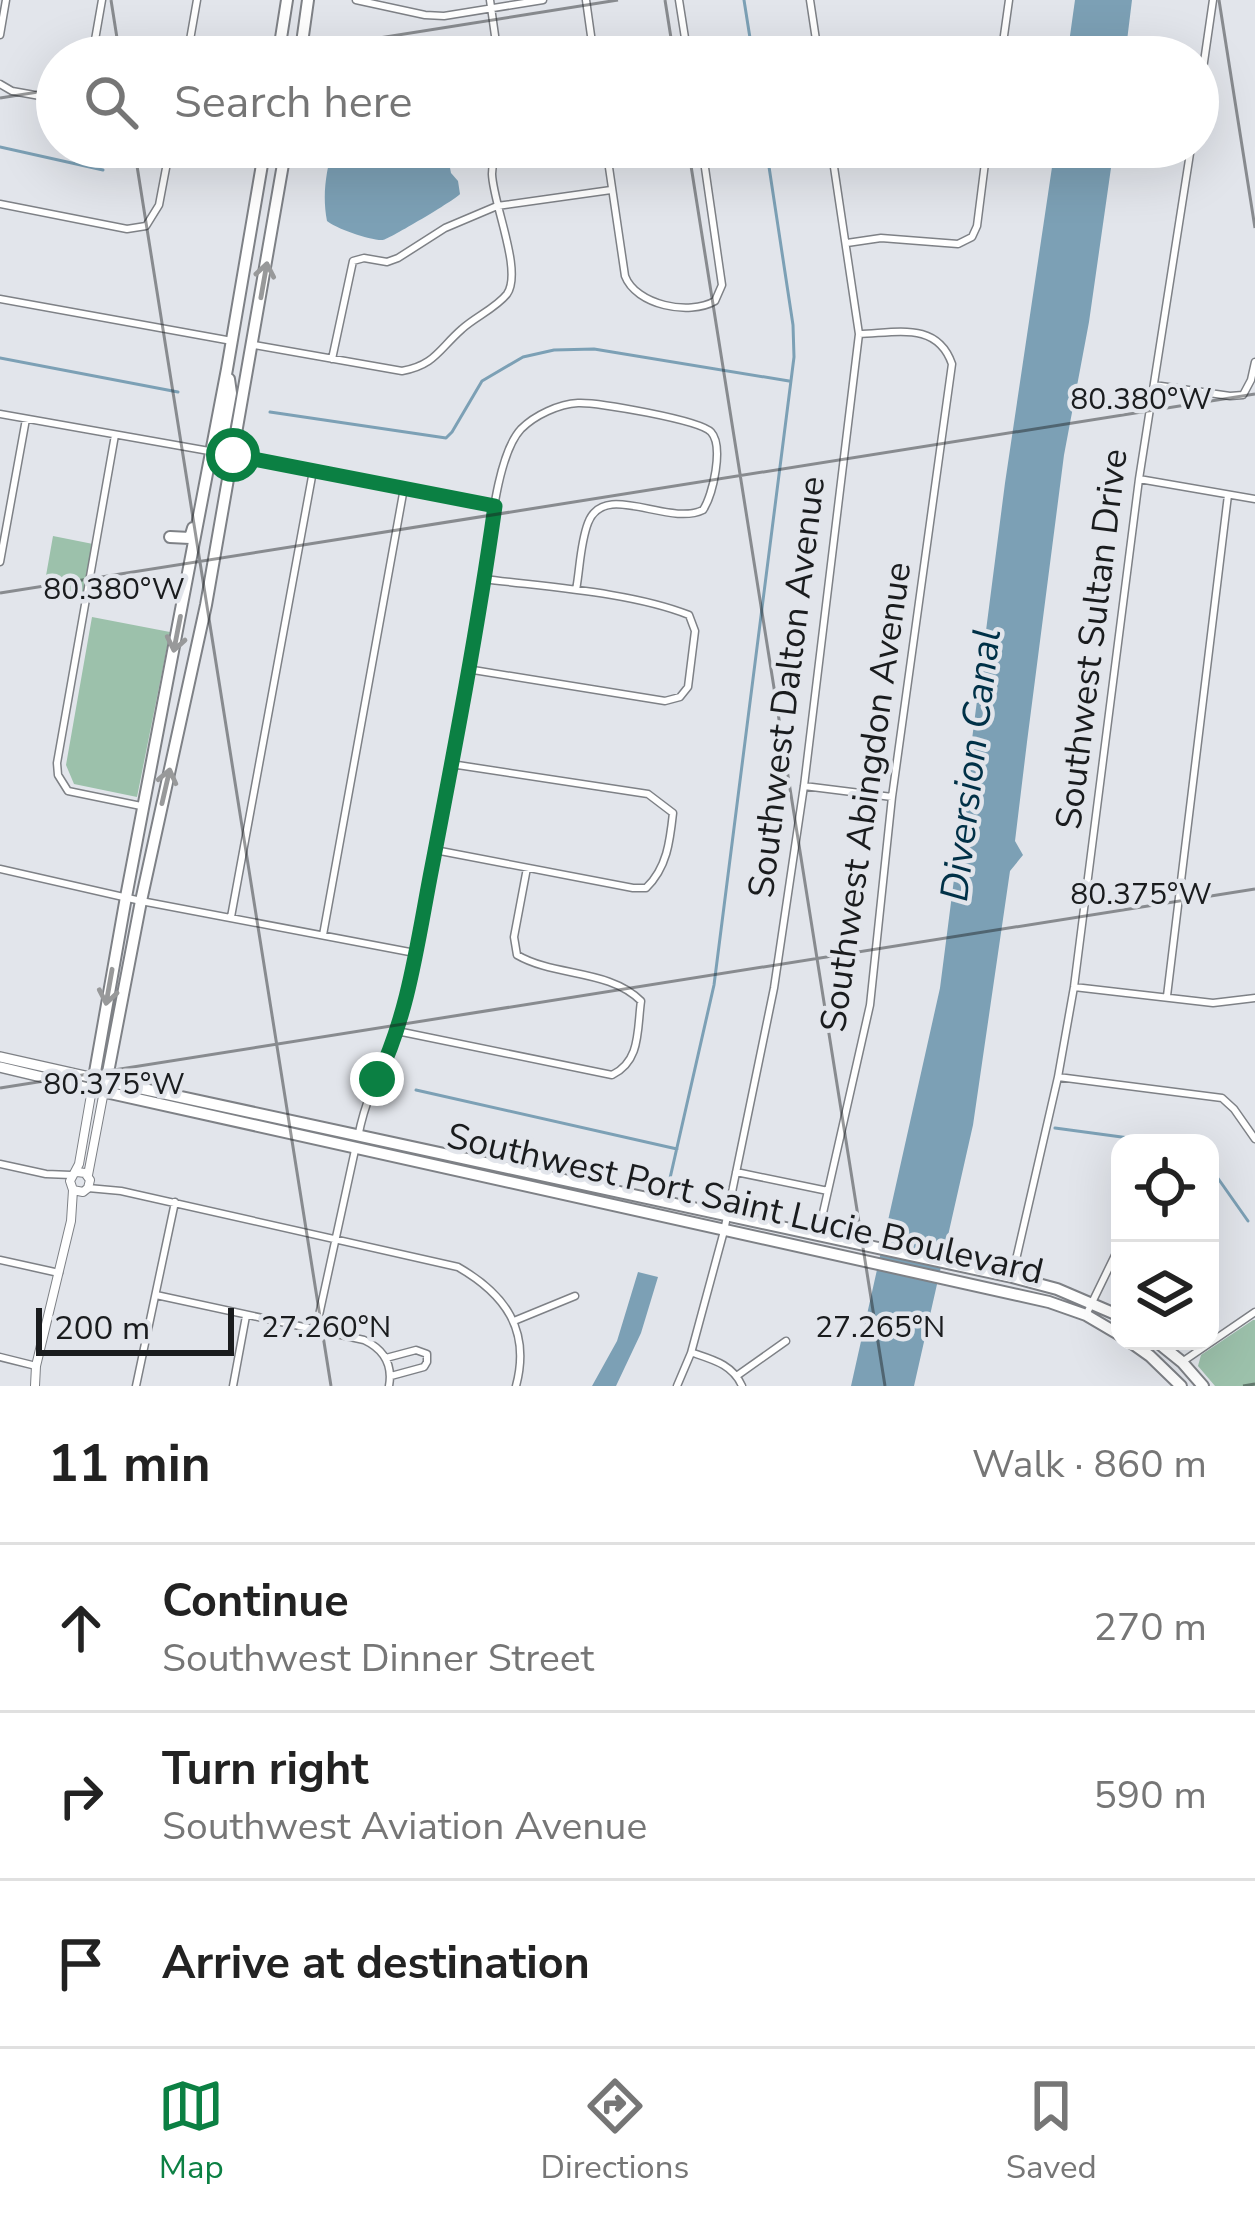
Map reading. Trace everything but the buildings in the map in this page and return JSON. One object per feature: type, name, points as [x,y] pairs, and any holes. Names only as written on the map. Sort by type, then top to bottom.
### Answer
[{"type":"main road","points":[[281,36],[287,0]]},
{"type":"main road","points":[[302,36],[308,0]]},
{"type":"main road","points":[[99,1085],[126,897],[261,168]]},
{"type":"main road","points":[[99,1085],[206,605],[282,168]]},
{"type":"main road","points":[[227,369],[231,393],[222,442],[233,455]]},
{"type":"main road","points":[[212,452],[226,468],[220,530]]},
{"type":"main road","points":[[193,551],[170,537],[191,537],[208,473]]},
{"type":"main road","name":"Southwest Port Saint Lucie Boulevard","points":[[0,1057],[99,1085]]},
{"type":"main road","name":"Southwest Port Saint Lucie Boulevard","points":[[0,1067],[1012,1277],[1111,1312]]},
{"type":"main road","name":"Southwest Port Saint Lucie Boulevard","points":[[357,1141],[724,1232],[1049,1302],[1111,1330]]},
{"type":"main road","points":[[1142,1350],[1181,1386]]},
{"type":"main road","points":[[1167,1350],[1203,1386]]},
{"type":"street","points":[[0,34],[6,0]]},
{"type":"street","points":[[96,36],[102,0]]},
{"type":"street","points":[[191,36],[197,0]]},
{"type":"street","points":[[356,0],[444,16],[491,4],[543,0]]},
{"type":"street","points":[[586,0],[591,36]]},
{"type":"street","points":[[679,0],[685,36]]},
{"type":"street","points":[[810,0],[815,36]]},
{"type":"street","points":[[1004,36],[1010,0]]},
{"type":"street","points":[[1208,36],[1213,0]]},
{"type":"street","points":[[491,4],[496,36]]},
{"type":"street","points":[[0,84],[36,96]]},
{"type":"street","points":[[0,205],[127,229],[146,226],[159,205],[166,168]]},
{"type":"street","points":[[253,345],[403,371],[423,367],[511,287],[511,261],[493,168]]},
{"type":"street","points":[[609,168],[630,289],[643,298],[698,308],[715,301],[722,285],[705,168]]},
{"type":"street","name":"Southwest Dalton Avenue","points":[[677,1386],[692,1353],[724,1232],[775,988],[804,787],[859,334],[836,168]]},
{"type":"street","points":[[847,243],[881,238],[958,244],[972,237],[984,168]]},
{"type":"street","name":"Southwest Sultan Drive","points":[[1012,1277],[1074,987],[1139,479],[1188,168]]},
{"type":"street","points":[[332,358],[353,261],[392,261],[445,228],[497,206],[612,190]]},
{"type":"street","points":[[0,299],[232,341]]},
{"type":"street","name":"Southwest Abingdon Avenue","points":[[818,1235],[871,1005],[892,797],[952,364],[946,348],[934,337],[916,332],[859,334]]},
{"type":"street","points":[[1154,385],[1243,395],[1255,362]]},
{"type":"street","points":[[316,1329],[357,1141],[397,1031],[415,953],[509,446],[523,427],[551,409],[580,403],[703,426],[714,434],[717,455],[712,490],[703,510],[681,516],[620,504],[598,508],[588,522],[576,590]]},
{"type":"street","points":[[0,414],[212,452]]},
{"type":"street","points":[[0,562],[26,419]]},
{"type":"street","points":[[115,434],[57,763],[58,775],[68,790],[144,807]]},
{"type":"street","points":[[233,455],[495,506]]},
{"type":"street","points":[[231,917],[313,471]]},
{"type":"street","points":[[1139,479],[1255,499]]},
{"type":"street","points":[[323,935],[404,488]]},
{"type":"street","points":[[1167,996],[1228,495]]},
{"type":"street","points":[[467,669],[665,701],[680,697],[688,687],[695,632],[689,615],[576,590],[484,579]]},
{"type":"street","points":[[435,850],[646,888],[659,876],[670,842],[673,813],[648,794],[452,764]]},
{"type":"street","points":[[804,787],[892,797]]},
{"type":"street","points":[[0,868],[141,901],[415,953]]},
{"type":"street","points":[[397,1031],[612,1075],[626,1068],[633,1057],[641,1000],[608,981],[517,955],[514,937],[526,868]]},
{"type":"street","points":[[1074,987],[1214,1003],[1255,998]]},
{"type":"street","points":[[1058,1077],[1222,1098],[1255,1139]]},
{"type":"street","points":[[34,1386],[99,1085]]},
{"type":"street","points":[[0,1164],[458,1267],[484,1282],[514,1321],[520,1349],[516,1386]]},
{"type":"street","points":[[736,1172],[828,1191]]},
{"type":"street","points":[[136,1386],[175,1202]]},
{"type":"street","points":[[0,1260],[58,1273]]},
{"type":"street","points":[[1086,1316],[1111,1265]]},
{"type":"street","points":[[156,1294],[364,1340],[386,1358],[389,1386]]},
{"type":"street","points":[[514,1321],[575,1296]]},
{"type":"street","points":[[1182,1362],[1255,1312]]},
{"type":"street","points":[[232,1386],[246,1316]]},
{"type":"street","points":[[737,1375],[786,1341]]},
{"type":"street","points":[[386,1358],[420,1350],[428,1356],[424,1366],[391,1376]]},
{"type":"street","points":[[692,1353],[720,1362],[737,1375],[742,1386]]},
{"type":"street","points":[[0,1357],[36,1366]]},
{"type":"green space","points":[[53,536],[93,544],[85,594],[44,587]]},
{"type":"green space","points":[[92,617],[170,632],[137,797],[74,784],[66,765]]},
{"type":"green space","points":[[1255,1320],[1255,1386],[1215,1386],[1198,1366],[1201,1355],[1219,1350],[1219,1343]]},
{"type":"water","points":[[1075,0],[1132,0],[1128,36],[1070,36]]},
{"type":"water","points":[[329,168],[450,168],[460,194],[383,240],[354,234],[327,221]]},
{"type":"water","name":"Diversion Canal","points":[[1052,168],[1111,168],[1064,455],[1027,742],[1015,841],[1023,855],[1010,871],[973,1125],[914,1386],[851,1386],[940,988],[1005,483]]},
{"type":"water","points":[[638,1272],[658,1277],[641,1333],[616,1386],[592,1386],[617,1341]]},
{"type":"waterway","points":[[744,0],[750,36]]},
{"type":"waterway","points":[[0,147],[36,155]]},
{"type":"waterway","points":[[94,168],[103,170]]},
{"type":"waterway","points":[[668,1187],[714,985],[794,357],[769,168]]},
{"type":"waterway","points":[[270,412],[446,438],[482,381],[523,357],[554,350],[594,349],[789,381]]},
{"type":"waterway","points":[[0,358],[178,392]]},
{"type":"waterway","points":[[416,1090],[677,1149]]},
{"type":"waterway","points":[[1055,1128],[1111,1136]]},
{"type":"waterway","points":[[1219,1180],[1248,1221]]},
{"type":"route","points":[[233,455],[495,506],[415,953],[392,1048],[377,1079]]}]
